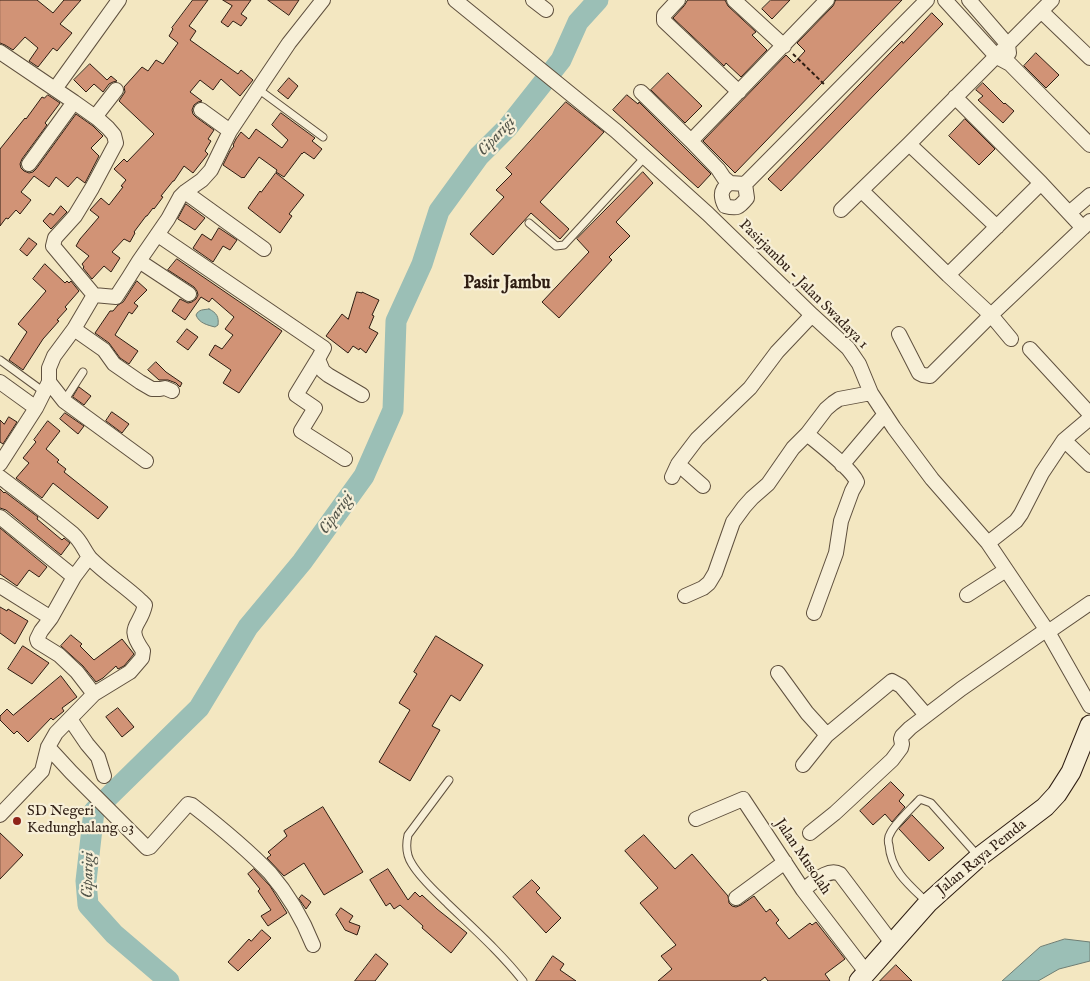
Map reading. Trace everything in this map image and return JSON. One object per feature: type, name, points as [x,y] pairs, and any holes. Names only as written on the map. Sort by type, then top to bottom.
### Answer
[{"type":"main road","name":"Jalan Raya Pemda","points":[[862,976],[928,903],[979,857],[1045,807],[1057,794],[1072,772],[1090,725]]},
{"type":"street","points":[[55,89],[119,0]]},
{"type":"street","points":[[0,52],[101,121],[114,135],[116,143],[88,195],[75,216],[55,238],[53,246],[94,295],[116,296],[185,192],[202,180],[211,170],[230,131],[289,43],[323,0]]},
{"type":"street","points":[[533,0],[546,10]]},
{"type":"street","points":[[678,0],[664,15],[664,20],[738,92]]},
{"type":"street","points":[[734,0],[784,46]]},
{"type":"street","points":[[691,141],[828,0]]},
{"type":"street","points":[[745,184],[747,198],[741,205],[734,208],[725,206],[722,192],[725,186],[730,183],[745,184],[927,0]]},
{"type":"street","points":[[945,0],[997,56],[1010,64],[1090,145]]},
{"type":"street","points":[[969,0],[1008,45],[1010,64]]},
{"type":"street","points":[[841,210],[1052,0]]},
{"type":"street","name":"Pasirjambu - Jalan Swadaya 1","points":[[460,2],[616,131],[708,214],[848,348],[860,364],[871,393],[894,428],[932,479],[988,543],[1047,630],[1090,706]]},
{"type":"street","points":[[1041,11],[1090,58]]},
{"type":"street","points":[[101,121],[116,90]]},
{"type":"street","points":[[641,92],[718,168],[724,178],[730,183]]},
{"type":"street","points":[[899,334],[919,373],[921,375],[931,375],[1086,224],[1069,213],[955,97]]},
{"type":"street","points":[[29,164],[74,102]]},
{"type":"street","points":[[200,110],[230,131]]},
{"type":"street","points":[[909,144],[997,227]]},
{"type":"street","points":[[948,275],[1041,183]]},
{"type":"street","points":[[862,191],[991,315],[1011,339]]},
{"type":"street","points":[[185,192],[264,249]]},
{"type":"street","points":[[1069,213],[1090,196]]},
{"type":"street","points":[[158,235],[324,348],[296,395],[315,408],[301,432],[345,459]]},
{"type":"street","points":[[139,260],[189,294]]},
{"type":"street","points":[[2,455],[36,408],[47,387],[49,368],[54,356],[74,329],[94,295]]},
{"type":"street","points":[[672,477],[678,464],[697,439],[750,388],[777,352],[812,315]]},
{"type":"street","points":[[74,329],[104,350],[114,364],[140,382],[152,389],[165,388],[172,391]]},
{"type":"street","points":[[1030,349],[1090,414]]},
{"type":"street","points":[[318,359],[323,371],[362,395]]},
{"type":"street","points":[[0,382],[36,408]]},
{"type":"street","points":[[47,387],[146,461]]},
{"type":"street","points":[[685,596],[709,584],[715,573],[733,522],[744,506],[768,484],[793,448],[807,434],[826,409],[839,399],[871,393]]},
{"type":"street","points":[[842,464],[885,414]]},
{"type":"street","points":[[988,543],[1016,521],[1042,473],[1064,440],[1090,418]]},
{"type":"street","points":[[807,434],[842,464],[855,478],[857,484],[852,491],[841,521],[836,553],[814,613]]},
{"type":"street","points":[[1064,440],[1090,465]]},
{"type":"street","points":[[678,464],[703,486]]},
{"type":"street","points":[[0,477],[74,536],[82,544],[89,557],[145,605],[134,632],[134,636],[143,651],[142,658],[130,672],[94,694],[56,733],[48,747],[42,771],[0,815]]},
{"type":"street","points":[[0,516],[74,576]]},
{"type":"street","points":[[89,557],[74,576],[37,640],[59,655],[77,672],[94,694]]},
{"type":"street","points":[[967,596],[1006,570]]},
{"type":"street","points":[[0,586],[51,618]]},
{"type":"street","points":[[810,833],[835,813],[892,760],[901,748],[900,739],[902,736],[926,715],[961,688],[1090,603]]},
{"type":"street","points":[[778,673],[807,713],[827,735]]},
{"type":"street","points":[[803,764],[827,735],[892,681],[902,686],[926,715]]},
{"type":"street","points":[[70,719],[98,757],[104,776]]},
{"type":"street","points":[[48,747],[144,846],[149,848],[188,804],[192,805],[232,836],[270,874],[304,923],[313,945]]},
{"type":"street","name":"Jalan Musolah","points":[[696,819],[743,799],[862,976]]},
{"type":"street","points":[[736,898],[785,862]]},
{"type":"street","points":[[803,890],[826,874],[836,872],[840,874],[892,943]]},
{"type":"lane","points":[[258,89],[323,137]]},
{"type":"lane","points":[[529,223],[556,246],[564,245],[644,157]]},
{"type":"lane","points":[[0,360],[47,387]]},
{"type":"lane","points":[[64,401],[83,372]]},
{"type":"lane","points":[[450,780],[408,834],[406,843],[411,864],[480,933],[524,981]]},
{"type":"lane","points":[[928,903],[894,867],[888,842],[889,835],[920,799],[931,803],[979,857]]},
{"type":"path","points":[[784,46],[834,94]]},
{"type":"water","points":[[209,309],[218,317],[218,325],[215,327],[201,322],[196,315],[200,311]]},
{"type":"water","points":[[1065,939],[1090,942],[1090,961],[1059,969],[1038,981],[1002,981],[1040,947]]},
{"type":"building","points":[[0,0],[37,0],[53,13],[64,0],[81,0],[60,24],[72,33],[57,51],[53,48],[38,67],[29,61],[38,48],[25,37],[13,50],[0,43]]},
{"type":"building","points":[[193,0],[208,0],[189,26],[196,31],[190,40],[238,74],[241,70],[253,80],[240,96],[221,79],[213,90],[200,80],[190,92],[202,101],[194,105],[193,114],[214,130],[208,139],[211,141],[205,151],[208,154],[193,173],[184,166],[161,196],[163,197],[154,209],[134,232],[130,242],[124,239],[112,252],[120,258],[111,272],[104,266],[92,279],[82,264],[89,256],[76,246],[99,217],[90,210],[101,198],[109,205],[126,180],[114,169],[124,159],[127,162],[154,134],[119,101],[125,92],[124,87],[142,67],[148,71],[156,60],[163,64],[178,43],[169,36],[172,28]]},
{"type":"building","points":[[223,0],[251,0],[241,14],[247,18],[241,26],[233,21],[228,27],[221,22],[232,6]]},
{"type":"building","points":[[268,0],[299,0],[289,15]]},
{"type":"building","points":[[688,0],[725,0],[728,6],[756,32],[752,35],[767,50],[741,77],[726,63],[724,66],[673,18]]},
{"type":"building","points":[[771,0],[790,0],[772,19],[762,9]]},
{"type":"building","points":[[836,0],[902,0],[735,173],[703,141],[786,55],[794,63],[805,51],[797,43],[833,6]]},
{"type":"building","points":[[932,13],[943,24],[781,191],[768,179],[893,50],[902,41],[903,43]]},
{"type":"building","points":[[1036,53],[1059,75],[1046,88],[1024,66]]},
{"type":"building","points":[[90,64],[107,80],[111,76],[117,81],[109,84],[103,92],[94,84],[86,92],[74,80]]},
{"type":"building","points":[[668,73],[702,106],[685,123],[651,90]]},
{"type":"building","points":[[289,78],[298,86],[288,99],[278,91]]},
{"type":"building","points":[[983,83],[1004,104],[1014,111],[1003,123],[978,100],[983,96],[976,90]]},
{"type":"building","points":[[48,95],[60,103],[45,123],[47,125],[22,159],[21,168],[29,173],[33,172],[76,114],[103,136],[91,148],[99,156],[85,183],[77,177],[68,187],[56,177],[49,187],[34,176],[21,192],[31,200],[20,214],[16,210],[0,226],[0,149],[42,97],[44,98]]},
{"type":"building","points":[[627,95],[638,104],[639,102],[711,174],[698,188],[613,110]]},
{"type":"building","points":[[566,102],[604,132],[540,202],[569,229],[560,239],[531,213],[493,255],[470,234],[504,197],[496,190],[512,174],[506,168]]},
{"type":"building","points":[[281,113],[315,138],[312,141],[322,149],[314,159],[304,152],[302,153],[284,177],[259,157],[244,178],[223,165],[241,132],[249,139],[256,129],[282,148],[288,140],[272,125]]},
{"type":"building","points":[[965,119],[995,149],[979,165],[949,136]]},
{"type":"building","points":[[643,172],[653,183],[616,222],[630,236],[609,257],[612,260],[559,318],[542,302],[589,252],[577,239]]},
{"type":"building","points":[[276,173],[304,195],[289,214],[292,216],[280,233],[248,208]]},
{"type":"building","points":[[186,204],[205,218],[195,230],[178,219]]},
{"type":"building","points":[[61,206],[67,212],[51,229],[43,221],[50,213],[53,215]]},
{"type":"building","points":[[219,228],[237,240],[230,250],[223,246],[213,262],[193,248],[202,234],[211,240]]},
{"type":"building","points":[[29,238],[37,244],[27,256],[20,250]]},
{"type":"building","points":[[177,259],[282,331],[239,393],[223,383],[231,370],[209,355],[215,345],[222,349],[233,335],[225,329],[234,317],[212,298],[209,302],[201,297],[185,320],[172,311],[180,299],[188,303],[196,299],[198,295],[194,287],[168,270]]},
{"type":"building","points":[[45,264],[65,283],[71,281],[79,291],[65,307],[67,309],[57,320],[59,321],[43,339],[23,370],[9,360],[27,332],[18,324],[46,291],[33,279]]},
{"type":"building","points":[[137,281],[147,290],[134,303],[138,306],[132,314],[129,312],[115,335],[138,351],[129,364],[120,358],[109,343],[95,333],[110,311],[113,311],[123,302]]},
{"type":"building","points":[[357,292],[362,292],[379,300],[372,315],[374,316],[369,328],[378,333],[366,353],[360,348],[359,350],[353,346],[348,353],[326,336],[342,314],[348,319]]},
{"type":"building","points":[[187,329],[198,337],[188,350],[177,342]]},
{"type":"building","points":[[156,362],[182,383],[180,387],[168,380],[159,380],[148,370]]},
{"type":"building","points":[[79,387],[91,396],[84,405],[73,397]]},
{"type":"building","points":[[112,412],[129,424],[122,433],[106,421]]},
{"type":"building","points":[[65,413],[84,426],[78,434],[60,419]]},
{"type":"building","points":[[9,417],[17,422],[3,444],[0,442],[0,420],[4,424]]},
{"type":"building","points":[[48,421],[60,431],[46,449],[59,460],[57,462],[66,469],[64,472],[108,507],[98,519],[53,483],[42,498],[16,478],[29,463],[23,458],[36,442],[34,440]]},
{"type":"building","points":[[0,489],[38,517],[37,519],[62,540],[64,538],[70,543],[61,555],[6,510],[0,508]]},
{"type":"building","points":[[0,528],[47,567],[39,577],[29,570],[17,586],[0,574]]},
{"type":"building","points":[[0,607],[7,611],[8,609],[28,621],[15,644],[0,633]]},
{"type":"building","points":[[71,635],[82,644],[80,646],[94,660],[122,639],[134,654],[124,666],[118,669],[116,666],[96,682],[83,666],[61,646]]},
{"type":"building","points":[[436,636],[483,665],[460,701],[451,695],[432,726],[440,730],[410,781],[379,762],[410,710],[399,703],[417,674],[414,672]]},
{"type":"building","points":[[23,646],[49,663],[32,684],[8,669]]},
{"type":"building","points":[[61,676],[77,697],[62,708],[64,711],[53,720],[51,718],[28,742],[17,731],[14,734],[0,720],[0,716],[7,709],[13,715]]},
{"type":"building","points":[[118,708],[134,727],[122,737],[106,717]]},
{"type":"building","points":[[891,782],[904,795],[899,801],[905,807],[892,822],[885,814],[873,825],[860,811]]},
{"type":"building","points":[[323,807],[363,872],[324,895],[304,863],[284,876],[267,858],[271,855],[268,852],[287,836],[284,831]]},
{"type":"building","points":[[912,815],[944,848],[929,861],[899,829]]},
{"type":"building","points":[[0,833],[23,855],[0,879]]},
{"type":"building","points":[[644,835],[675,869],[692,854],[728,896],[729,903],[732,906],[741,905],[754,896],[766,912],[770,909],[779,920],[776,923],[789,939],[810,923],[812,925],[816,922],[845,959],[825,974],[830,981],[768,981],[765,977],[760,981],[658,981],[672,969],[661,956],[676,945],[640,903],[658,888],[625,851]]},
{"type":"building","points":[[254,869],[270,886],[287,913],[268,926],[261,916],[271,910],[258,891],[260,889],[248,874]]},
{"type":"building","points":[[388,869],[408,900],[415,892],[420,897],[422,895],[467,933],[451,953],[422,928],[423,926],[400,905],[394,909],[390,903],[386,906],[370,880]]},
{"type":"building","points":[[532,880],[540,888],[536,892],[561,918],[546,933],[513,897]]},
{"type":"building","points":[[302,895],[311,902],[306,909],[299,899]]},
{"type":"building","points":[[341,908],[353,916],[349,922],[360,926],[357,935],[345,930],[336,915]]},
{"type":"building","points":[[262,930],[271,938],[238,971],[228,962],[249,939],[251,941]]},
{"type":"building","points":[[376,954],[388,964],[375,981],[355,981]]},
{"type":"building","points":[[553,956],[564,964],[560,970],[576,981],[536,981]]},
{"type":"building","points":[[896,965],[912,981],[880,981]]},
{"type":"waterway","name":"Ciparigi","points":[[169,981],[114,934],[88,905],[86,881],[94,811],[199,708],[248,627],[302,562],[364,476],[393,410],[396,321],[422,264],[439,211],[479,156],[508,127],[561,60],[578,22],[598,0]]},
{"type":"place","name":"SD Negeri Kedunghalang 03","points":[[17,821]]},
{"type":"district","name":"Pasir Jambu","points":[[507,284]]}]
